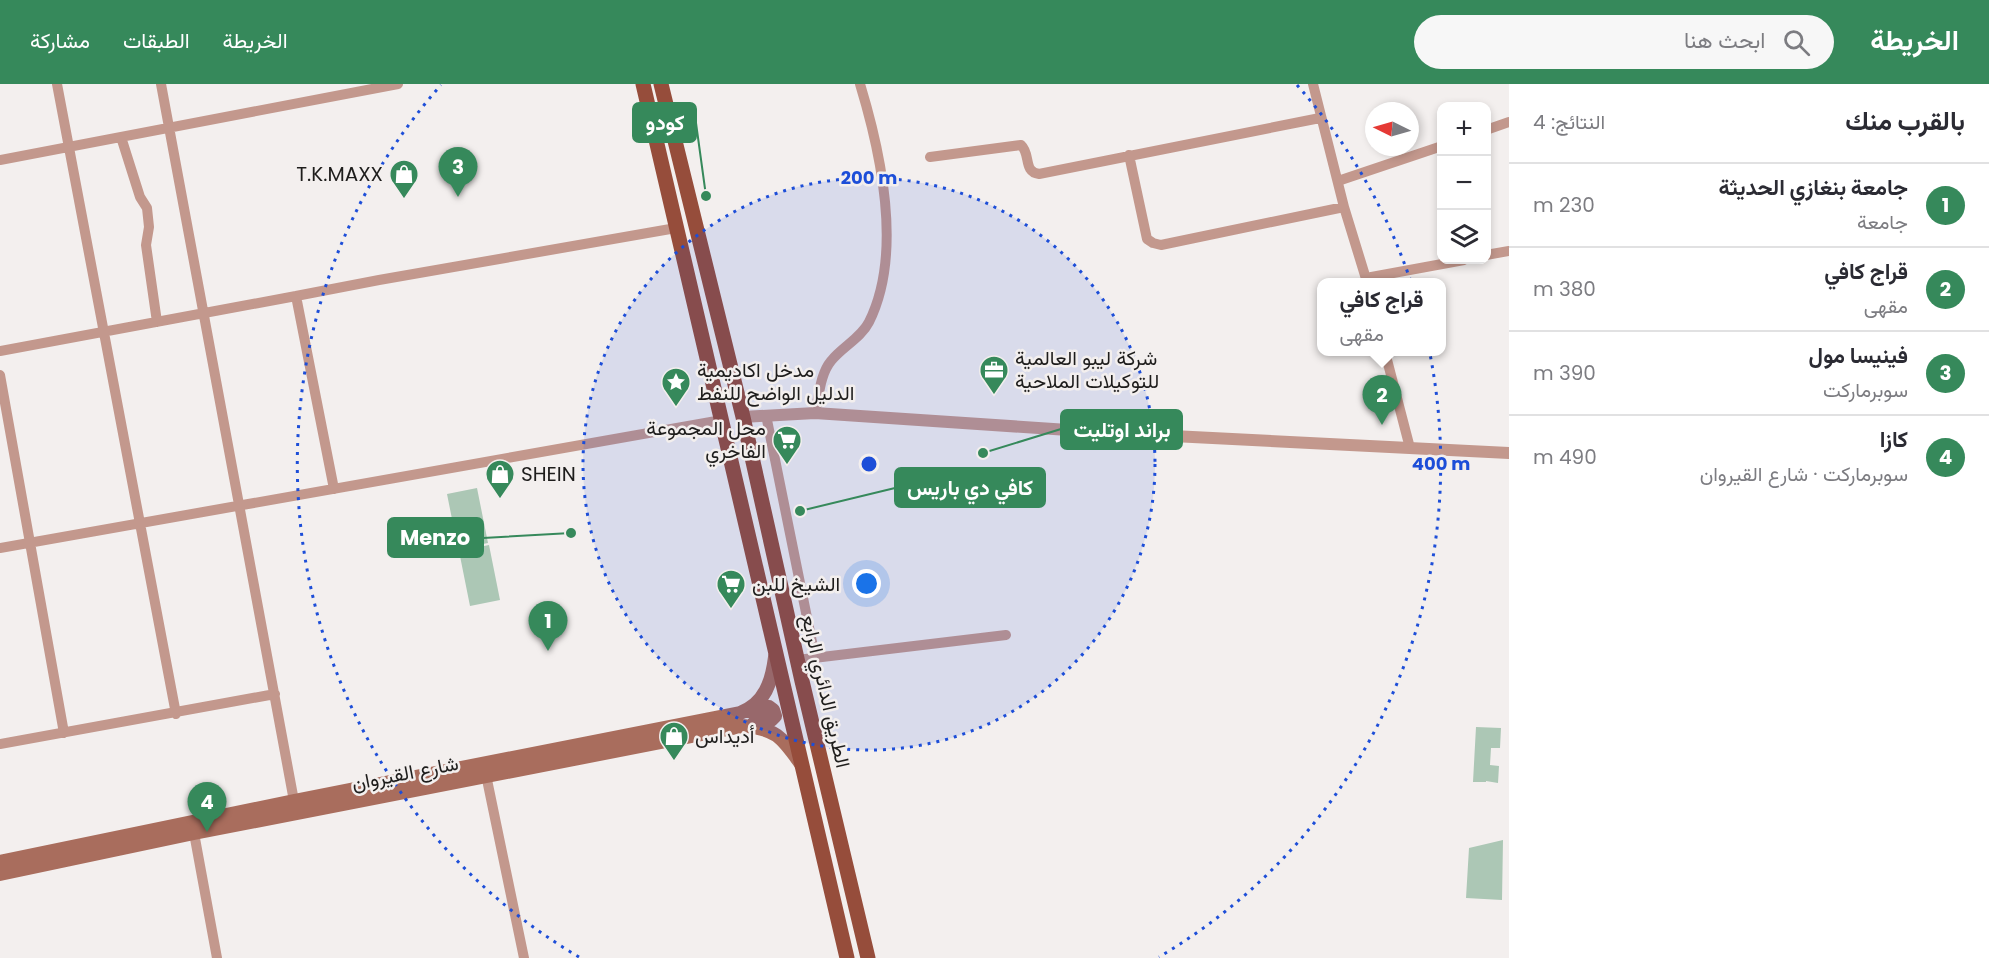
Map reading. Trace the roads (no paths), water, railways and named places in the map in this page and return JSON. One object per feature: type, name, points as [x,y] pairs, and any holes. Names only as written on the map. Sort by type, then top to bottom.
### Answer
[{"type":"main road","name":"الطريق الدائري الرابع","points":[[643,84],[847,958]]},
{"type":"main road","name":"الطريق الدائري الرابع","points":[[661,84],[743,417],[797,660],[868,958]]},
{"type":"main road","points":[[744,712],[767,691],[772,679],[775,655]]},
{"type":"main road","name":"شارع القيروان","points":[[0,862],[294,801],[485,771],[743,726],[771,720],[775,716],[774,710],[769,707],[744,712],[485,771],[0,874]]},
{"type":"main road","name":"شارع القيروان","points":[[743,726],[764,729],[776,734],[802,766]]},
{"type":"street","points":[[57,84],[176,714]]},
{"type":"street","points":[[161,84],[294,801]]},
{"type":"street","points":[[0,160],[398,84]]},
{"type":"street","points":[[815,413],[827,367],[868,324],[877,302],[887,248],[886,207],[861,84]]},
{"type":"street","points":[[1313,84],[1344,207],[1365,278]]},
{"type":"street","points":[[930,157],[1021,144],[1025,148],[1030,170],[1039,174],[1320,118]]},
{"type":"street","points":[[1491,128],[1509,122]]},
{"type":"street","points":[[122,137],[140,197],[147,208],[149,226],[146,245],[158,322]]},
{"type":"street","points":[[1338,181],[1437,148]]},
{"type":"street","points":[[1129,156],[1147,239],[1161,245],[1344,207]]},
{"type":"street","points":[[0,351],[379,280],[676,228]]},
{"type":"street","points":[[1491,254],[1509,250]]},
{"type":"street","points":[[1376,278],[1444,264]]},
{"type":"street","points":[[296,296],[334,489]]},
{"type":"street","points":[[1386,356],[1410,448]]},
{"type":"street","points":[[0,375],[64,733]]},
{"type":"street","points":[[743,417],[815,413],[1113,433],[1509,453]]},
{"type":"street","points":[[766,415],[815,657]]},
{"type":"street","points":[[0,548],[508,456],[722,420]]},
{"type":"street","points":[[797,660],[1006,635]]},
{"type":"street","points":[[0,744],[176,714],[275,694]]},
{"type":"street","points":[[485,771],[524,958]]},
{"type":"street","points":[[194,833],[217,958]]},
{"type":"place","name":"كودو","points":[[706,196]]},
{"type":"place","name":"فينيسا مول","points":[[458,197]]},
{"type":"place","name":"T.K.MAXX","points":[[404,200]]},
{"type":"place","name":"شركة ليبو العالمية للتوكيلات الملاحية","points":[[994,396]]},
{"type":"place","name":"مدخل اكاديمية الدليل الواضح للنفط","points":[[676,408]]},
{"type":"place","name":"قراج كافي","points":[[1382,425]]},
{"type":"place","name":"براند اوتليت","points":[[983,453]]},
{"type":"place","name":"محل المجموعة الفاخري","points":[[787,466]]},
{"type":"place","name":"SHEIN","points":[[500,500]]},
{"type":"place","name":"كافي دي باريس","points":[[800,511]]},
{"type":"place","name":"Menzo","points":[[571,533]]},
{"type":"place","name":"الشيخ للبن","points":[[731,610]]},
{"type":"place","name":"جامعة بنغازي الحديثة","points":[[548,651]]},
{"type":"place","name":"أديداس","points":[[674,762]]},
{"type":"place","name":"كازا","points":[[207,832]]}]
